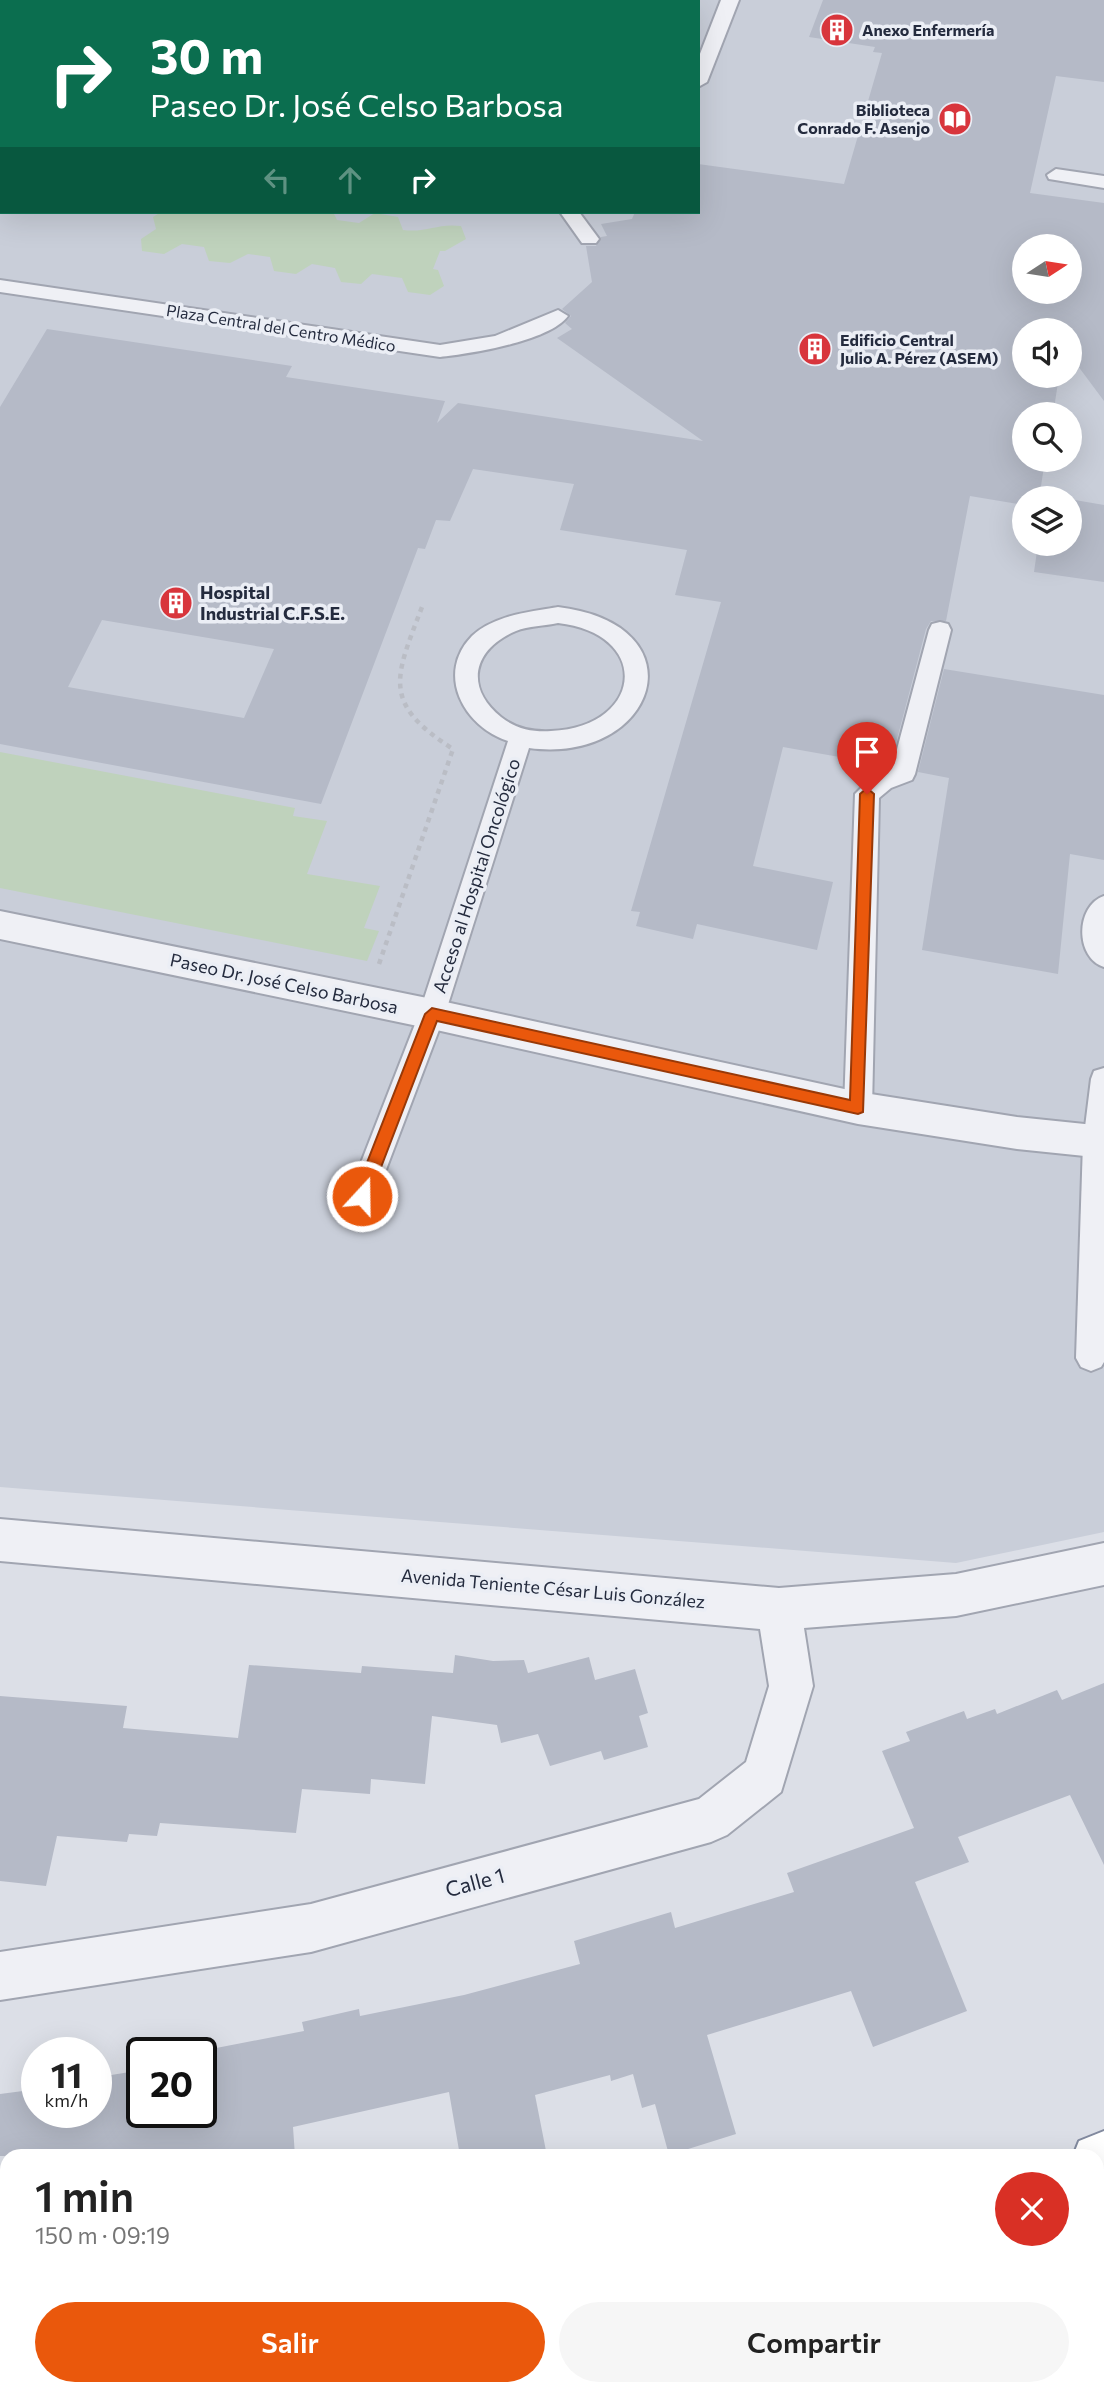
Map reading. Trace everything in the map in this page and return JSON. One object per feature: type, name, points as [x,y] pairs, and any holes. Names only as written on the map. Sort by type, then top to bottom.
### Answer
[{"type":"street","name":"Paseo Dr. José Celso Barbosa","points":[[0,925],[432,1014],[858,1108],[1101,1142]]},
{"type":"street","name":"Avenida Teniente César Luis González","points":[[0,1540],[779,1609],[956,1595],[1104,1564]]},
{"type":"street","name":"Calle 1","points":[[0,1976],[312,1928],[710,1819],[765,1776],[791,1686],[779,1609]]},
{"type":"lane","points":[[700,77],[730,0]]},
{"type":"lane","points":[[1056,175],[1104,182]]},
{"type":"lane","points":[[571,214],[589,239]]},
{"type":"lane","name":"Plaza Central del Centro Médico","points":[[0,286],[440,351],[491,344],[519,335],[558,316]]},
{"type":"lane","points":[[558,615],[599,625],[629,648],[636,661],[639,682],[632,703],[620,717],[589,735],[559,741],[521,737],[495,726],[470,701],[465,686],[465,667],[485,636],[513,621],[558,615]]},
{"type":"lane","points":[[858,1108],[867,794],[882,782],[903,774],[940,631]]},
{"type":"lane","name":"Acceso al Hospital Oncológico","points":[[362,1196],[432,1014],[521,737]]},
{"type":"lane","points":[[1104,906],[1095,920],[1094,933],[1104,957]]},
{"type":"lane","points":[[1091,1358],[1104,1079]]},
{"type":"path","points":[[377,968],[453,749],[426,733],[405,707],[398,686],[397,673],[422,607]]},
{"type":"shaded area","points":[[700,0],[1104,0],[1104,1532],[956,1563],[0,1487],[0,214],[700,214]]},
{"type":"green space","points":[[158,214],[334,214],[337,220],[359,223],[373,214],[381,214],[398,217],[403,230],[461,226],[466,239],[440,251],[433,269],[438,270],[444,286],[430,295],[408,292],[402,278],[372,274],[361,284],[341,282],[335,268],[312,264],[296,274],[274,271],[270,257],[248,254],[230,263],[209,261],[204,247],[182,244],[164,254],[142,251],[141,239],[156,229],[153,217]]},
{"type":"green space","points":[[0,752],[295,808],[293,816],[327,821],[307,874],[380,886],[364,928],[379,931],[367,961],[0,888]]},
{"type":"building","points":[[823,0],[1104,0],[1104,82],[1056,76],[1030,193],[1104,203],[1104,401],[1082,371],[1082,318],[1012,318],[1012,388],[1057,388],[1055,402],[1012,402],[1012,472],[1043,472],[1041,486],[1012,486],[1012,503],[970,496],[946,621],[931,621],[926,629],[890,766],[783,747],[753,866],[833,882],[817,950],[697,924],[693,939],[636,926],[640,912],[631,911],[721,602],[675,595],[687,550],[560,530],[574,484],[473,469],[450,521],[436,520],[425,549],[418,548],[321,804],[0,744],[0,407],[47,329],[292,366],[286,377],[445,401],[437,423],[458,403],[703,441],[557,338],[572,329],[565,323],[571,316],[562,309],[592,282],[586,246],[596,246],[601,237],[607,236],[601,224],[632,219],[634,214],[700,214],[700,164],[844,184],[882,53],[873,52],[875,47],[809,37]],"holes":[[[102,620],[274,649],[244,718],[68,687]]]},
{"type":"building","points":[[1082,501],[1104,505],[1104,582],[1034,572],[1036,556],[1082,556]]},
{"type":"building","points":[[944,669],[1104,695],[1104,860],[1070,854],[1058,974],[922,950],[949,778],[918,772]]},
{"type":"building","points":[[455,1655],[493,1661],[524,1660],[528,1673],[589,1657],[595,1680],[635,1669],[648,1713],[639,1716],[648,1747],[604,1760],[601,1751],[550,1766],[538,1734],[501,1743],[497,1725],[432,1716],[425,1784],[371,1779],[370,1794],[302,1789],[296,1833],[160,1823],[157,1836],[129,1834],[127,1842],[57,1836],[46,1886],[0,1881],[0,1696],[127,1706],[123,1728],[238,1738],[249,1665],[361,1673],[362,1666],[453,1673]]},
{"type":"building","points":[[1104,1683],[1104,1865],[1070,1795],[958,1837],[969,1862],[915,1882],[967,2011],[873,2047],[851,1991],[707,2035],[736,2134],[688,2149],[667,2149],[655,2104],[642,2108],[633,2074],[611,2081],[610,2075],[535,2095],[546,2149],[459,2149],[449,2092],[293,2127],[295,2149],[0,2149],[0,2094],[21,2091],[21,2128],[112,2128],[112,2075],[126,2073],[126,2128],[217,2128],[217,2048],[304,2031],[302,2022],[359,2009],[360,2016],[464,1995],[580,1964],[574,1941],[671,1912],[675,1928],[794,1892],[787,1873],[914,1828],[882,1751],[910,1741],[906,1732],[964,1711],[967,1719],[995,1709],[997,1714],[1057,1690],[1062,1700]]},
{"type":"place","name":"Anexo Enfermería","points":[[837,30]]},
{"type":"place","name":"Biblioteca Conrado F. Asenjo","points":[[955,119]]},
{"type":"place","name":"Edificio Central Julio A. Pérez (ASEM)","points":[[815,349]]},
{"type":"place","name":"Hospital Industrial C.F.S.E.","points":[[176,603]]},
{"type":"route","points":[[362,1196],[432,1014],[858,1108],[867,794]]}]
